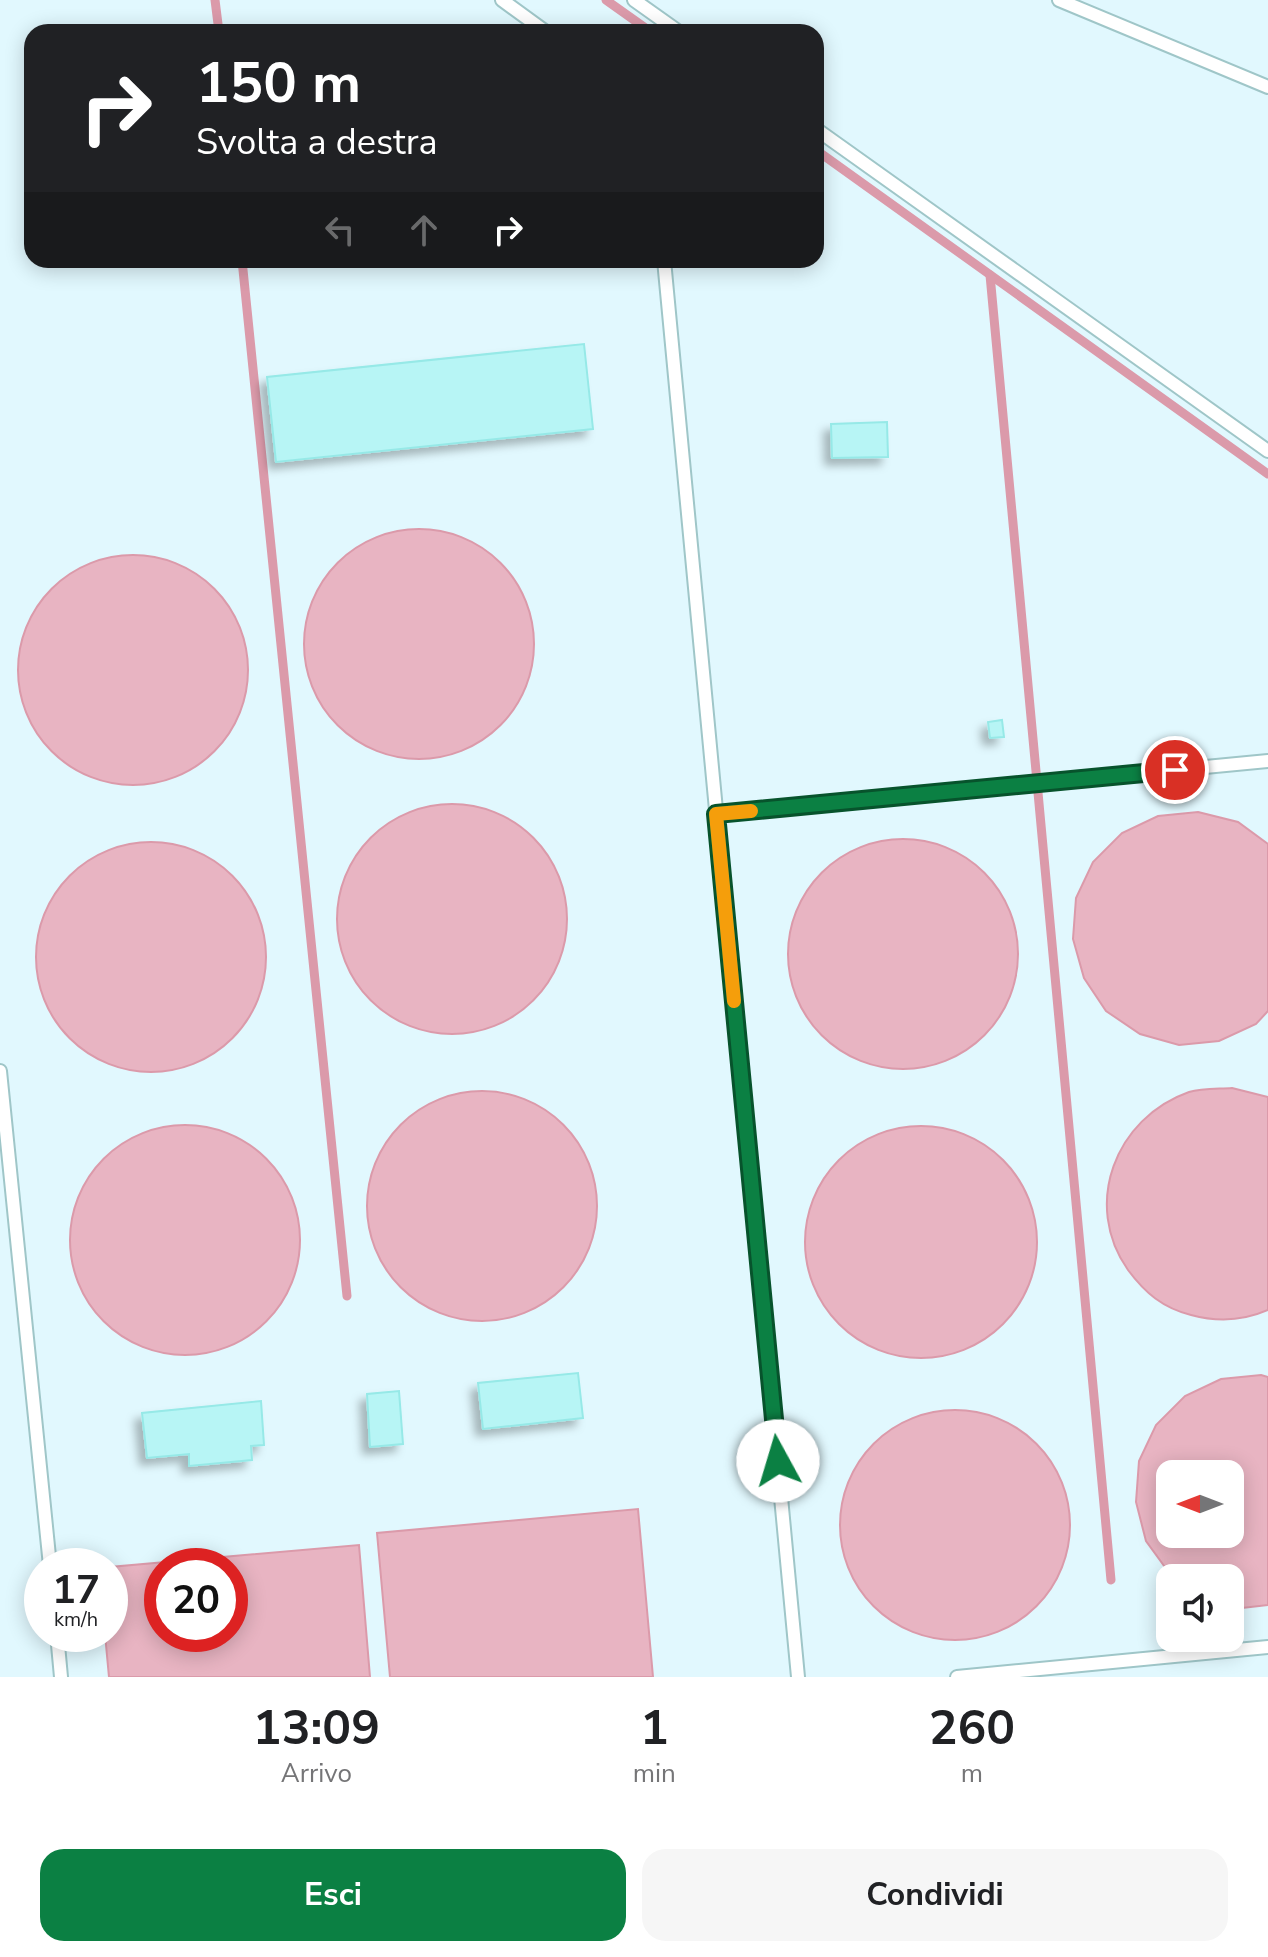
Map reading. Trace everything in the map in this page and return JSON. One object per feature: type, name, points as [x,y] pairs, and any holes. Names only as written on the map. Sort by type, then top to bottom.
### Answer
[{"type":"lane","points":[[502,0],[535,24]]},
{"type":"lane","points":[[634,0],[668,24]]},
{"type":"lane","points":[[1059,0],[1268,87]]},
{"type":"lane","points":[[824,135],[1268,451]]},
{"type":"lane","points":[[665,268],[798,1677]]},
{"type":"lane","points":[[716,814],[1268,761]]},
{"type":"lane","points":[[0,1071],[48,1548]]},
{"type":"lane","points":[[957,1677],[1268,1647]]},
{"type":"lane","points":[[59,1652],[61,1677]]},
{"type":"shaded area","points":[[419,529],[463,537],[501,562],[526,600],[534,644],[526,688],[501,726],[463,751],[419,759],[375,751],[337,726],[312,688],[304,644],[312,600],[337,562],[375,537]]},
{"type":"shaded area","points":[[133,555],[177,563],[215,588],[240,626],[248,670],[240,714],[215,752],[177,777],[133,785],[89,777],[51,752],[26,714],[18,670],[26,626],[51,588],[89,563]]},
{"type":"shaded area","points":[[452,804],[496,812],[534,837],[559,875],[567,919],[559,963],[534,1001],[496,1026],[452,1034],[408,1026],[370,1001],[345,963],[337,919],[345,875],[370,837],[408,812]]},
{"type":"shaded area","points":[[1198,812],[1238,822],[1268,844],[1268,1011],[1256,1024],[1219,1041],[1179,1045],[1140,1034],[1106,1011],[1084,978],[1073,939],[1076,898],[1093,862],[1122,833],[1158,816]]},
{"type":"shaded area","points":[[903,839],[947,847],[985,872],[1010,910],[1018,954],[1010,998],[985,1036],[947,1061],[903,1069],[859,1061],[821,1036],[796,998],[788,954],[796,910],[821,872],[859,847]]},
{"type":"shaded area","points":[[151,842],[195,850],[233,875],[258,913],[266,957],[258,1001],[233,1039],[195,1064],[151,1072],[107,1064],[69,1039],[44,1001],[36,957],[44,913],[69,875],[107,850]]},
{"type":"shaded area","points":[[1232,1088],[1268,1097],[1268,1310],[1240,1318],[1210,1319],[1163,1304],[1134,1278],[1114,1245],[1108,1218],[1108,1192],[1114,1166],[1125,1143],[1142,1122],[1163,1104],[1189,1092]]},
{"type":"shaded area","points":[[482,1091],[526,1099],[564,1124],[589,1162],[597,1206],[589,1250],[564,1288],[526,1313],[482,1321],[438,1313],[400,1288],[375,1250],[367,1206],[375,1162],[400,1124],[438,1099]]},
{"type":"shaded area","points":[[185,1125],[229,1133],[267,1158],[292,1196],[300,1240],[292,1284],[267,1322],[229,1347],[185,1355],[141,1347],[103,1322],[78,1284],[70,1240],[78,1196],[103,1158],[141,1133]]},
{"type":"shaded area","points":[[921,1126],[965,1135],[1003,1160],[1028,1198],[1037,1242],[1028,1286],[1003,1324],[965,1349],[921,1358],[877,1349],[839,1324],[814,1286],[805,1242],[814,1198],[839,1160],[877,1135]]},
{"type":"shaded area","points":[[1268,1377],[1268,1605],[1244,1608],[1244,1564],[1163,1564],[1146,1541],[1136,1502],[1139,1461],[1156,1425],[1185,1396],[1221,1379]]},
{"type":"shaded area","points":[[955,1410],[999,1418],[1037,1443],[1062,1481],[1070,1525],[1062,1569],[1037,1607],[999,1632],[955,1640],[911,1632],[873,1607],[848,1569],[840,1525],[848,1481],[873,1443],[911,1418]]},
{"type":"shaded area","points":[[638,1509],[653,1677],[390,1677],[377,1533]]},
{"type":"shaded area","points":[[359,1545],[370,1677],[109,1677],[107,1652],[128,1652],[128,1565],[144,1564],[144,1652],[248,1652],[248,1555]]},
{"type":"building","points":[[584,344],[593,429],[276,462],[267,377]]},
{"type":"building","points":[[887,422],[888,457],[832,458],[831,424]]},
{"type":"building","points":[[1002,720],[1004,737],[990,738],[988,722]]},
{"type":"building","points":[[578,1373],[583,1418],[483,1429],[478,1383]]},
{"type":"building","points":[[399,1391],[403,1444],[370,1447],[367,1394]]},
{"type":"building","points":[[261,1401],[264,1445],[251,1446],[252,1460],[189,1466],[189,1454],[147,1458],[142,1413]]},
{"type":"waterway","points":[[215,0],[218,24]]},
{"type":"waterway","points":[[606,0],[640,24]]},
{"type":"waterway","points":[[824,156],[1268,474]]},
{"type":"waterway","points":[[243,268],[347,1296]]},
{"type":"waterway","points":[[990,275],[1111,1580]]},
{"type":"slow traffic","points":[[734,1001],[716,814],[751,811]]},
{"type":"route","points":[[778,1461],[716,814],[1175,770]]}]
